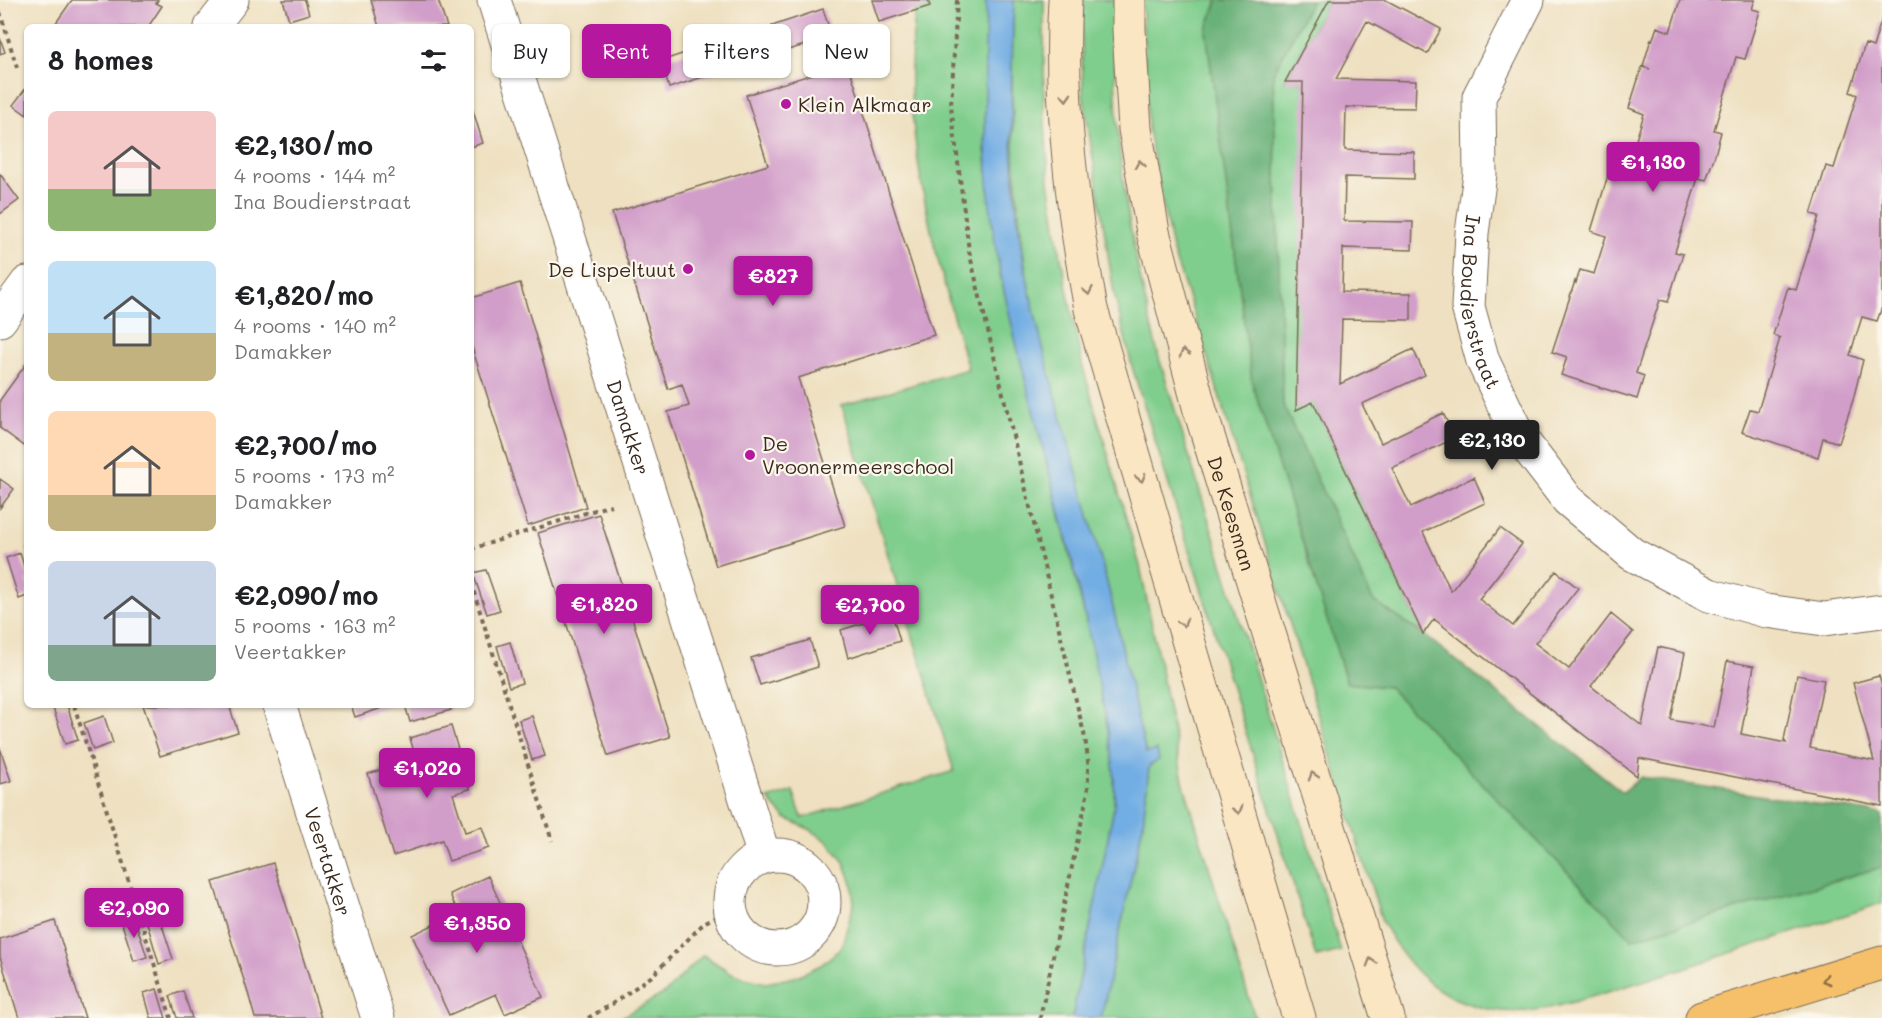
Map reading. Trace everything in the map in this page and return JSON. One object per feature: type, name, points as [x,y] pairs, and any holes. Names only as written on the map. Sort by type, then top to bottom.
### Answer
[{"type":"main road","points":[[1702,1018],[1882,963]]},
{"type":"street","name":"Damakker","points":[[494,0],[764,856]]},
{"type":"street","points":[[1065,0],[1063,39],[1068,151],[1076,224],[1091,309],[1299,1018]]},
{"type":"street","name":"De Keesman","points":[[1129,0],[1135,129],[1153,232],[1200,410],[1388,1018]]},
{"type":"street","name":"Ina Boudierstraat","points":[[1528,0],[1479,97],[1480,174],[1472,233],[1468,307],[1483,361],[1518,435],[1568,500],[1632,554],[1709,594],[1766,610],[1824,619],[1882,611]]},
{"type":"street","points":[[0,320],[24,287]]},
{"type":"street","name":"Veertakker","points":[[280,708],[378,1018]]},
{"type":"street","points":[[780,855],[795,859],[809,868],[819,880],[824,897],[823,912],[817,927],[806,939],[792,947],[776,950],[760,947],[746,939],[735,926],[730,911],[733,884],[751,862],[764,856],[780,855]]},
{"type":"path","points":[[957,0],[951,106],[969,251],[1085,738],[1088,759],[1088,791],[1040,1018]]},
{"type":"path","points":[[0,12],[18,70]]},
{"type":"path","points":[[474,548],[650,493]]},
{"type":"path","points":[[474,593],[552,841]]},
{"type":"path","points":[[75,708],[171,1018]]},
{"type":"path","points":[[588,1018],[652,976],[705,921],[730,911]]},
{"type":"green space","points":[[917,0],[986,0],[985,150],[1000,274],[1089,633],[1110,731],[1115,778],[1114,808],[1072,1018],[620,1018],[665,993],[703,955],[730,972],[766,983],[795,977],[821,965],[841,948],[854,904],[852,883],[844,862],[828,842],[811,830],[785,818],[768,799],[793,791],[802,818],[954,771],[842,405],[968,369],[931,232],[918,161],[911,91],[912,46]]},
{"type":"green space","points":[[1014,0],[1044,0],[1044,110],[1049,181],[1061,258],[1082,364],[1140,566],[1184,785],[1255,1018],[1101,1018],[1143,824],[1149,766],[1157,750],[1146,753],[1110,595],[1050,380],[1032,302],[1025,263],[1015,164],[1012,99]]},
{"type":"green space","points":[[1081,0],[1118,0],[1115,45],[1118,135],[1130,225],[1148,314],[1159,358],[1341,951],[1316,957],[1133,370],[1114,293],[1083,94]]},
{"type":"green space","points":[[1142,0],[1218,0],[1206,30],[1252,382],[1347,683],[1389,687],[1632,939],[1882,867],[1882,903],[1601,994],[1535,1010],[1494,1010],[1456,999],[1426,980],[1402,954],[1382,921],[1172,249],[1148,130]]},
{"type":"green space","points":[[1218,0],[1312,0],[1273,74],[1283,405],[1373,601],[1423,634],[1623,792],[1641,777],[1882,814],[1882,867],[1632,939],[1389,687],[1347,683],[1252,382],[1206,30]]},
{"type":"green space","points":[[1312,0],[1329,0],[1285,81],[1303,82],[1313,402],[1423,634],[1373,601],[1283,405],[1273,74]]},
{"type":"water","points":[[986,0],[1014,0],[1013,168],[1025,268],[1052,383],[1110,594],[1146,753],[1157,750],[1159,760],[1149,766],[1143,824],[1101,1018],[1072,1018],[1114,808],[1114,772],[1086,620],[1024,375],[995,242],[987,173]]},
{"type":"building","points":[[72,0],[158,0],[156,3],[162,6],[150,24],[55,24]]},
{"type":"building","points":[[283,0],[305,0],[309,14],[289,20]]},
{"type":"building","points":[[371,0],[438,0],[446,24],[378,24]]},
{"type":"building","points":[[872,0],[928,0],[930,6],[879,22]]},
{"type":"building","points":[[1329,0],[1386,0],[1441,29],[1427,54],[1367,21],[1336,79],[1416,81],[1415,108],[1346,107],[1345,150],[1414,152],[1414,179],[1345,177],[1344,221],[1413,222],[1412,250],[1343,248],[1342,292],[1411,293],[1411,320],[1342,319],[1340,384],[1413,349],[1425,375],[1362,404],[1381,443],[1443,413],[1455,438],[1392,468],[1411,507],[1474,477],[1485,503],[1423,532],[1451,591],[1500,528],[1522,544],[1479,599],[1513,626],[1556,571],[1578,588],[1535,643],[1569,669],[1611,614],[1633,632],[1591,686],[1642,726],[1658,647],[1685,653],[1671,720],[1714,728],[1727,661],[1754,666],[1741,734],[1786,743],[1784,740],[1797,675],[1824,680],[1810,748],[1874,761],[1853,683],[1879,676],[1882,685],[1882,806],[1639,758],[1637,776],[1434,619],[1423,634],[1313,402],[1296,410],[1303,82],[1285,82]]},
{"type":"building","points":[[1680,0],[1755,0],[1752,9],[1760,11],[1745,59],[1736,57],[1714,130],[1721,132],[1715,155],[1706,180],[1698,178],[1675,252],[1683,254],[1668,302],[1660,300],[1636,373],[1644,376],[1637,399],[1561,375],[1567,357],[1552,352],[1580,270],[1594,274],[1606,236],[1591,231],[1618,148],[1632,153],[1644,114],[1629,108],[1642,67],[1650,69],[1643,66],[1651,39],[1652,41],[1657,27],[1670,32]]},
{"type":"building","points":[[823,9],[828,24],[803,24],[803,46],[791,49],[791,24],[778,24]]},
{"type":"building","points":[[1882,18],[1882,307],[1877,321],[1862,317],[1850,355],[1863,360],[1853,400],[1839,443],[1823,438],[1818,457],[1742,432],[1750,409],[1758,411],[1780,338],[1773,335],[1788,287],[1796,290],[1819,216],[1811,214],[1826,166],[1834,168],[1857,95],[1850,92],[1865,44],[1873,47]]},
{"type":"building","points":[[0,38],[5,52],[0,54]]},
{"type":"building","points":[[683,54],[683,78],[700,78],[669,88],[666,78],[671,78],[671,58]]},
{"type":"building","points":[[803,77],[853,78],[934,335],[798,378],[845,526],[716,566],[668,412],[689,406],[682,384],[668,389],[612,213],[768,165],[746,95]]},
{"type":"building","points":[[24,91],[24,113],[13,105]]},
{"type":"building","points":[[474,114],[483,143],[474,146]]},
{"type":"building","points":[[0,174],[19,200],[0,214]]},
{"type":"building","points":[[520,283],[586,507],[528,526],[474,354],[474,297]]},
{"type":"building","points":[[24,367],[24,446],[0,428],[0,400]]},
{"type":"building","points":[[0,479],[14,489],[0,508]]},
{"type":"building","points":[[599,514],[670,737],[608,756],[538,533]]},
{"type":"building","points":[[20,553],[24,566],[24,597],[19,599],[6,558]]},
{"type":"building","points":[[486,570],[500,610],[487,614],[474,573]]},
{"type":"building","points":[[892,614],[900,641],[848,658],[841,630]]},
{"type":"building","points":[[810,640],[818,667],[760,685],[751,658]]},
{"type":"building","points":[[510,642],[522,683],[509,687],[497,646]]},
{"type":"building","points":[[53,708],[68,708],[78,740],[65,744]]},
{"type":"building","points":[[144,708],[230,708],[238,732],[160,756]]},
{"type":"building","points":[[352,708],[382,708],[355,717]]},
{"type":"building","points":[[406,708],[450,708],[451,710],[410,722]]},
{"type":"building","points":[[104,716],[113,743],[93,750],[84,723]]},
{"type":"building","points":[[532,716],[545,756],[532,760],[519,720]]},
{"type":"building","points":[[451,726],[470,789],[453,794],[465,832],[482,827],[489,848],[449,861],[442,840],[393,856],[368,774],[416,759],[410,738]]},
{"type":"building","points":[[0,748],[11,781],[0,784]]},
{"type":"building","points":[[273,863],[321,1018],[255,1018],[213,882]]},
{"type":"building","points":[[488,876],[543,997],[505,1014],[496,994],[449,1015],[412,935],[458,913],[450,894]]},
{"type":"building","points":[[134,917],[147,957],[134,961],[121,921]]},
{"type":"building","points":[[160,919],[173,959],[159,964],[147,923]]},
{"type":"building","points":[[55,921],[85,1018],[19,1018],[0,957],[0,939]]},
{"type":"building","points":[[157,989],[166,1018],[151,1018],[144,993]]},
{"type":"building","points":[[183,991],[192,1018],[177,1018],[170,996]]},
{"type":"place","name":"Klein Alkmaar","points":[[786,104]]},
{"type":"place","name":"De Lispeltuut","points":[[688,269]]},
{"type":"place","name":"De Vroonermeerschool","points":[[750,455]]}]
